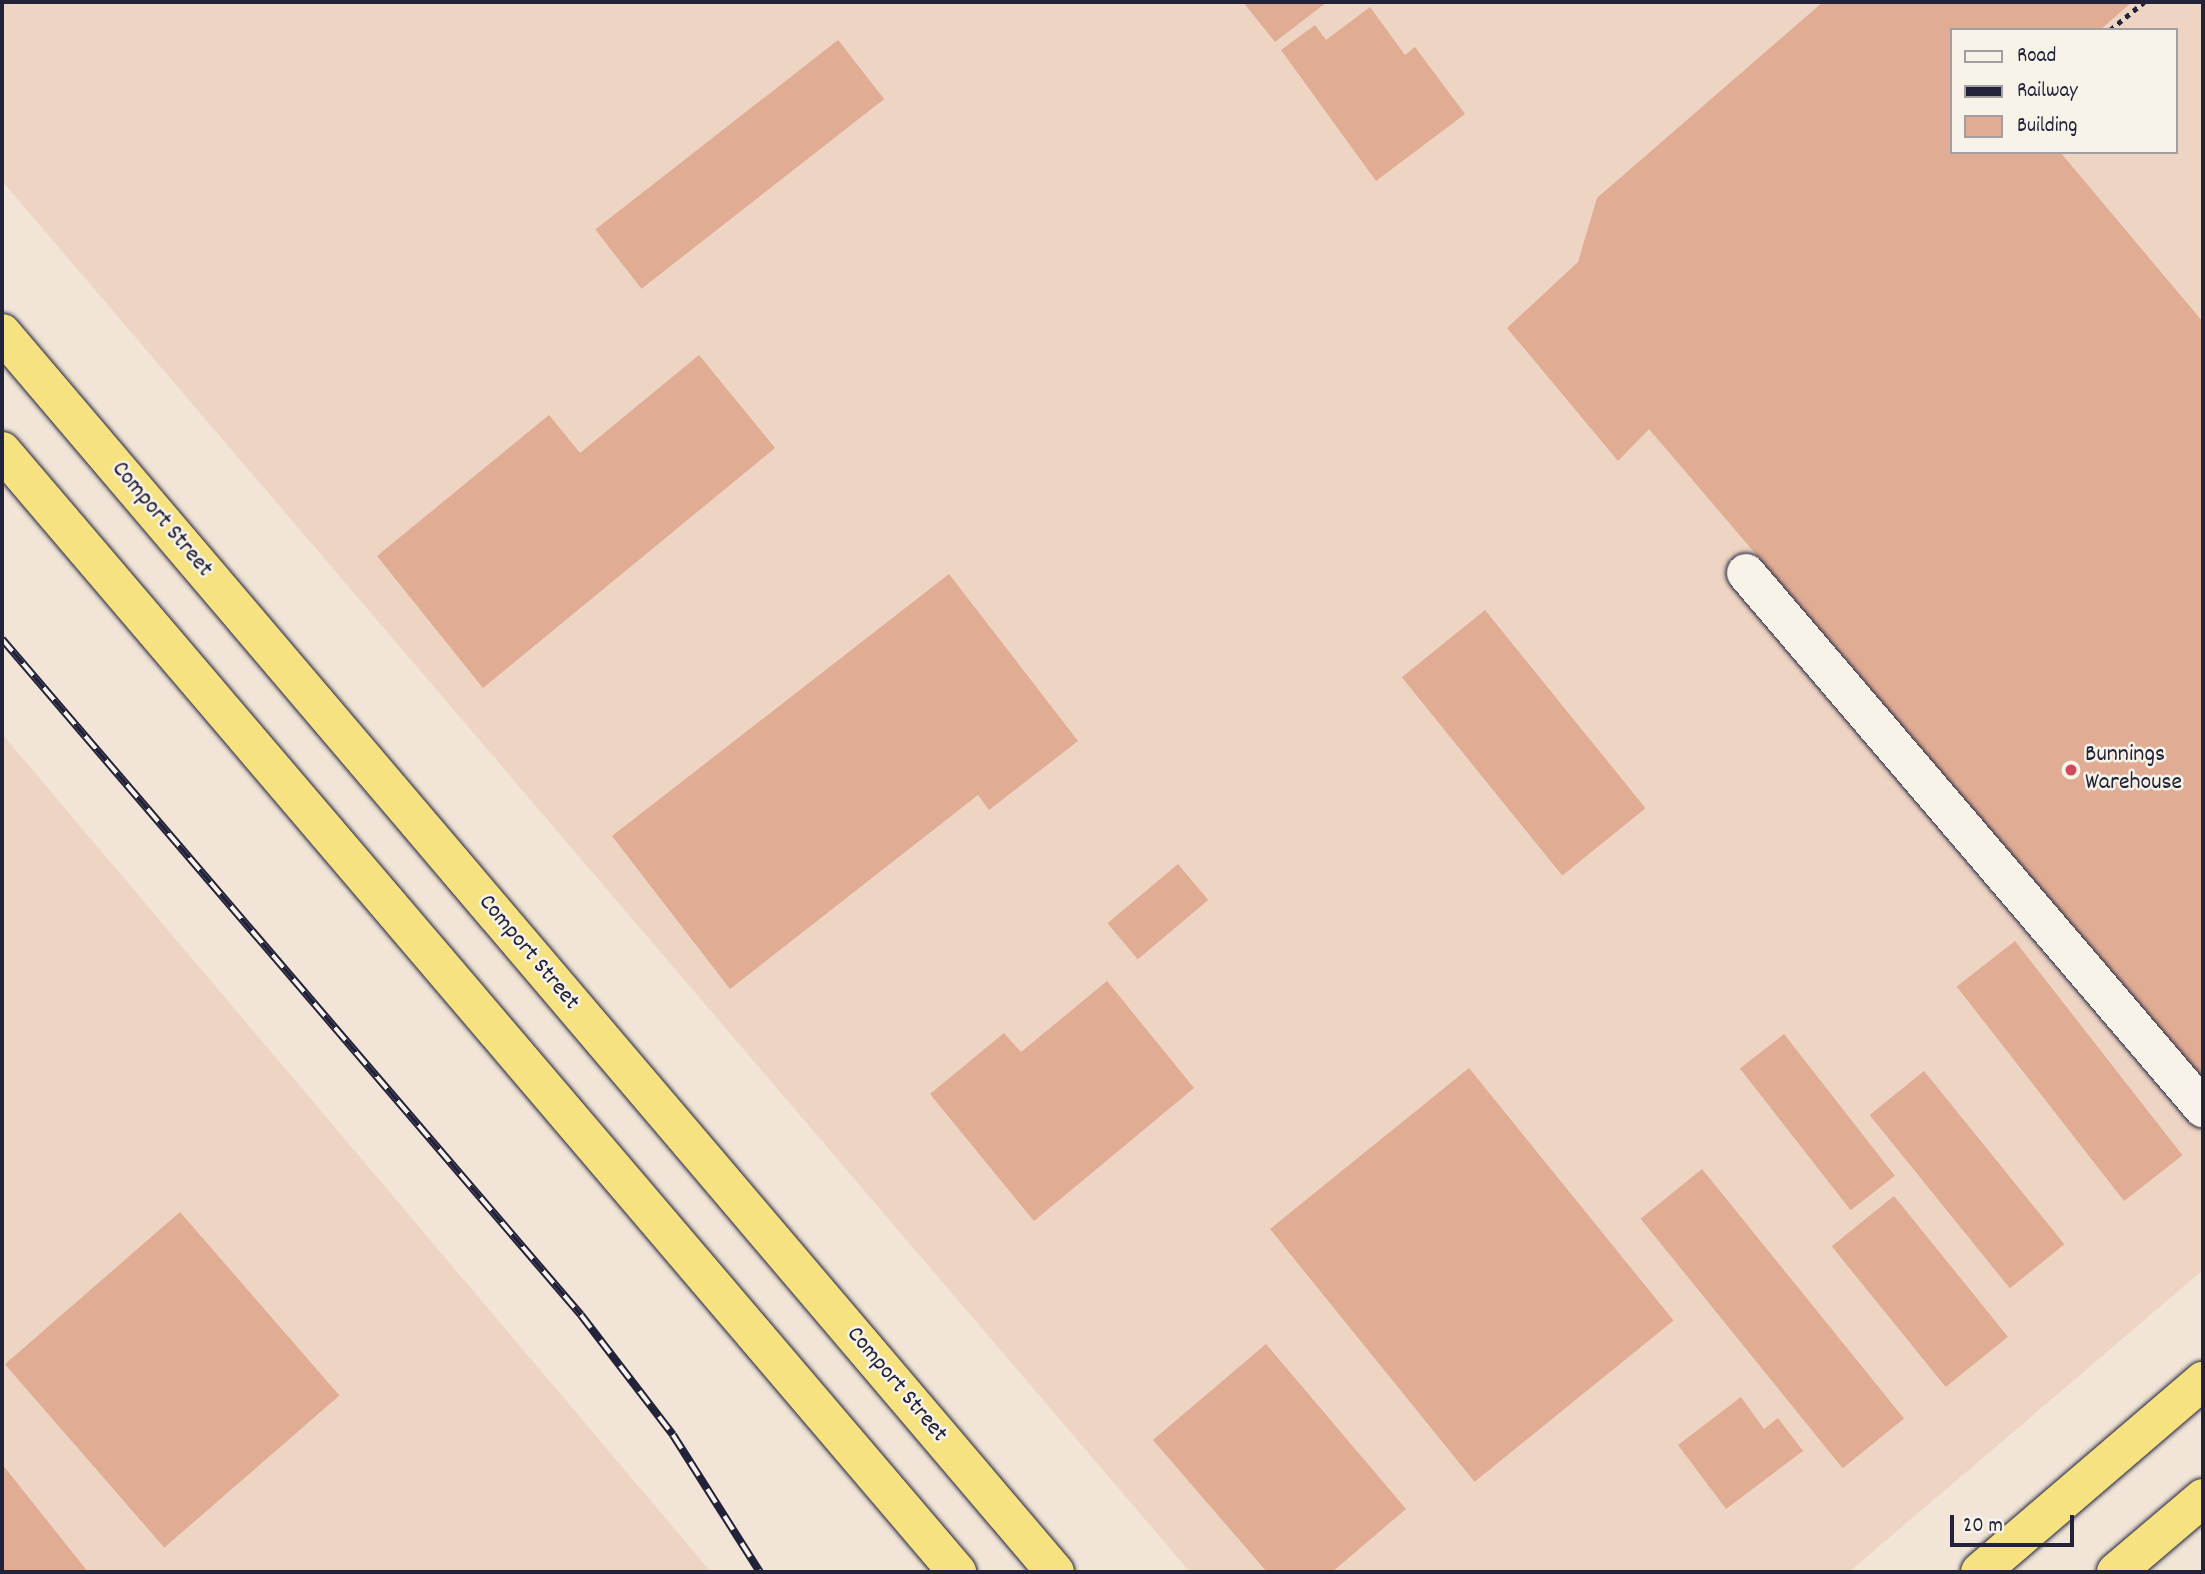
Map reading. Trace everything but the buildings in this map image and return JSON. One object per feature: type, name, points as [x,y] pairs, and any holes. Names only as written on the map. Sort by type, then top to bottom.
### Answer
[{"type":"highway","name":"Comport Street","points":[[2,333],[1055,1572]]},
{"type":"highway","points":[[2,451],[957,1572]]},
{"type":"highway","points":[[1980,1572],[2203,1381]]},
{"type":"highway","points":[[2116,1572],[2203,1498]]},
{"type":"lane","points":[[1746,573],[2203,1108]]},
{"type":"path","points":[[2112,28],[2144,2]]},
{"type":"shaded area","points":[[2,2],[2203,2],[2203,1270],[1849,1572],[1190,1572],[2,181]]},
{"type":"shaded area","points":[[2,734],[711,1572],[2,1572]]},
{"type":"railway","points":[[2,639],[581,1315],[673,1435],[760,1572]]},
{"type":"place","name":"Bunnings Warehouse","points":[[2071,770]]}]
